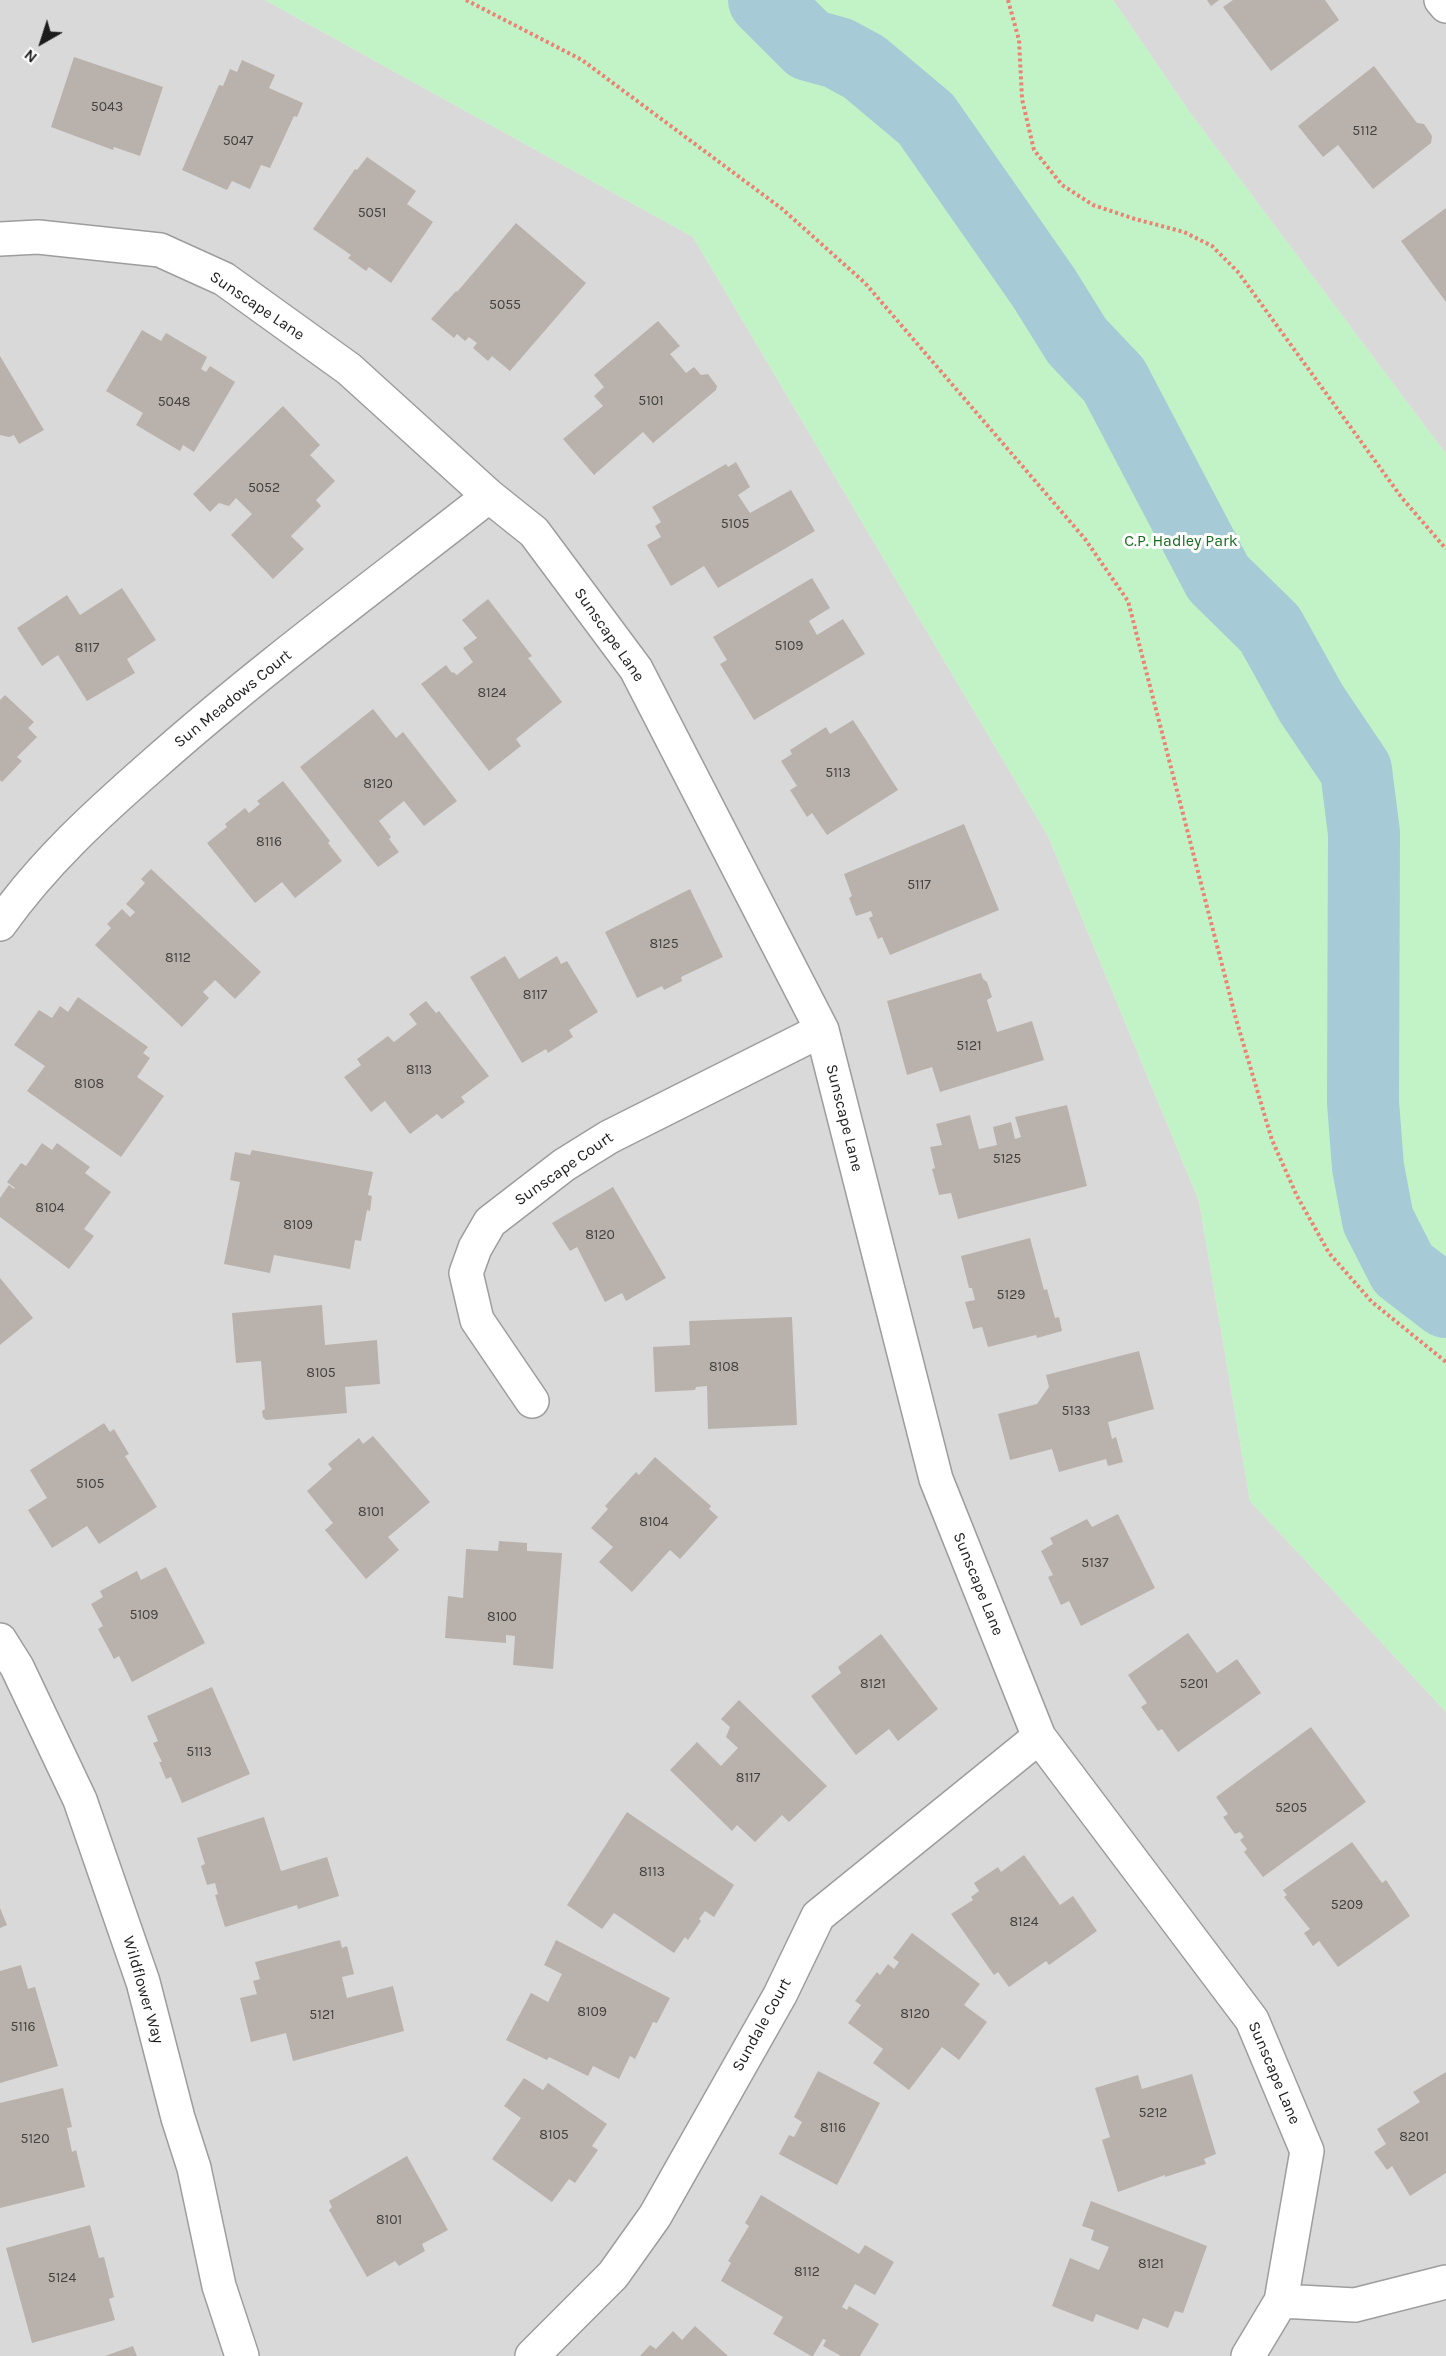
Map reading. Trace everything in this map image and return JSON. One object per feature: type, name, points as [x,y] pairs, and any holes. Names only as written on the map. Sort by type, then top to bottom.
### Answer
[{"type":"street","points":[[1441,0],[1446,6]]},
{"type":"street","name":"Sunscape Lane","points":[[0,239],[38,237],[160,250],[224,279],[349,369],[489,496],[534,532],[636,669],[822,1030],[936,1479],[1039,1737],[1252,2020],[1307,2151],[1281,2301]]},
{"type":"street","name":"Sun Meadows Court","points":[[0,924],[25,889],[88,822],[204,720],[489,496]]},
{"type":"street","name":"Sunscape Court","points":[[531,1401],[477,1320],[466,1273],[475,1248],[490,1222],[564,1166],[609,1137],[822,1030]]},
{"type":"street","name":"Wildflower Way","points":[[0,1640],[17,1667],[80,1800],[144,1982],[178,2118],[194,2168],[219,2286],[242,2356]]},
{"type":"street","name":"Sundale Court","points":[[532,2356],[613,2275],[656,2216],[780,1995],[818,1916],[1039,1737]]},
{"type":"street","points":[[1248,2356],[1281,2301],[1355,2305],[1446,2282]]},
{"type":"path","points":[[466,0],[582,60],[781,208],[865,283],[1085,539],[1128,601],[1236,1019],[1272,1140],[1288,1178],[1329,1253],[1372,1302],[1446,1362]]},
{"type":"path","points":[[1008,0],[1019,40],[1022,99],[1034,150],[1062,184],[1093,206],[1184,232],[1212,246],[1238,272],[1402,498],[1446,549]]},
{"type":"shaded area","points":[[0,0],[265,0],[693,237],[1048,836],[1199,1201],[1250,1501],[1446,1712],[1446,2356],[0,2356]]},
{"type":"shaded area","points":[[1113,0],[1446,0],[1446,454],[1191,114]]},
{"type":"green space","name":"C.P. Hadley Park","points":[[265,0],[1113,0],[1191,114],[1446,454],[1446,1712],[1250,1501],[1199,1201],[1048,836],[693,237]]},
{"type":"building","points":[[1207,0],[1219,0],[1211,6]]},
{"type":"building","points":[[1233,0],[1325,0],[1339,20],[1271,71],[1223,7]]},
{"type":"building","points":[[74,57],[163,87],[140,156],[114,147],[113,150],[51,127]]},
{"type":"building","points":[[242,60],[275,75],[269,88],[303,103],[297,117],[294,116],[270,168],[261,165],[250,189],[232,181],[227,190],[182,170],[219,85],[223,86],[230,69],[237,72]]},
{"type":"building","points":[[1374,66],[1417,123],[1424,124],[1432,136],[1431,143],[1373,189],[1338,145],[1323,157],[1298,126]]},
{"type":"building","points":[[367,157],[416,191],[407,204],[433,222],[391,283],[369,267],[366,271],[348,258],[351,255],[313,229],[355,169],[357,170]]},
{"type":"building","points":[[1446,208],[1446,302],[1401,241]]},
{"type":"building","points":[[516,223],[586,283],[510,371],[492,356],[488,361],[473,348],[477,343],[469,337],[465,341],[457,334],[454,338],[431,319]]},
{"type":"building","points":[[658,321],[680,346],[670,354],[686,373],[694,367],[701,375],[708,374],[717,386],[716,390],[653,443],[643,432],[594,475],[563,439],[603,406],[594,396],[604,387],[594,375]]},
{"type":"building","points":[[142,330],[161,341],[166,333],[207,357],[201,369],[206,372],[210,366],[235,382],[194,452],[183,445],[180,451],[136,425],[143,413],[106,391]]},
{"type":"building","points":[[0,356],[44,430],[19,444],[14,435],[9,437],[0,435]]},
{"type":"building","points":[[283,406],[320,445],[310,455],[335,481],[316,500],[321,506],[291,536],[304,549],[273,579],[231,535],[252,514],[236,498],[229,506],[219,503],[210,512],[193,494]]},
{"type":"building","points":[[736,462],[750,487],[738,495],[750,513],[791,490],[815,531],[718,588],[704,566],[671,586],[647,545],[661,537],[655,526],[661,522],[652,507],[726,464],[728,467]]},
{"type":"building","points":[[812,578],[830,608],[809,621],[817,635],[843,619],[865,654],[754,720],[720,664],[727,660],[713,637]]},
{"type":"building","points":[[122,588],[156,640],[127,659],[135,673],[87,701],[58,655],[42,666],[17,628],[67,595],[80,615]]},
{"type":"building","points":[[488,599],[532,656],[528,658],[562,702],[516,739],[521,746],[489,771],[421,684],[446,665],[452,673],[457,675],[473,662],[463,648],[477,638],[462,620]]},
{"type":"building","points":[[5,695],[34,722],[28,728],[37,737],[17,757],[22,761],[2,782],[0,780],[0,700]]},
{"type":"building","points":[[373,709],[396,738],[403,732],[457,801],[424,826],[404,801],[379,821],[399,852],[378,867],[300,767]]},
{"type":"building","points":[[853,720],[898,790],[827,835],[812,813],[807,817],[790,790],[797,786],[781,761],[792,754],[790,750],[826,727],[830,734]]},
{"type":"building","points":[[283,781],[330,841],[328,843],[342,861],[295,898],[282,882],[255,903],[207,843],[227,827],[225,824],[245,808],[249,813],[260,804],[257,801]]},
{"type":"building","points":[[964,824],[999,910],[890,955],[882,937],[878,939],[869,918],[873,916],[871,911],[856,916],[844,874]]},
{"type":"building","points":[[151,869],[261,972],[235,999],[215,980],[203,992],[209,998],[182,1027],[95,945],[111,928],[107,924],[122,909],[130,917],[135,912],[126,904],[145,883],[141,879]]},
{"type":"building","points":[[690,889],[723,957],[681,977],[682,981],[664,990],[662,986],[637,998],[605,932]]},
{"type":"building","points":[[505,956],[519,979],[557,956],[561,964],[567,961],[598,1012],[569,1030],[573,1037],[548,1053],[546,1049],[522,1063],[470,977]]},
{"type":"building","points":[[981,973],[992,997],[987,1000],[997,1032],[1032,1021],[1044,1060],[940,1092],[932,1067],[907,1075],[887,1001]]},
{"type":"building","points":[[78,997],[148,1047],[143,1053],[150,1058],[137,1077],[164,1096],[121,1157],[27,1091],[45,1066],[14,1045],[39,1010],[52,1018],[60,1006],[68,1012]]},
{"type":"building","points":[[426,1001],[436,1013],[439,1011],[489,1076],[461,1097],[465,1102],[442,1119],[437,1114],[410,1134],[385,1101],[371,1112],[344,1077],[361,1065],[357,1059],[388,1036],[394,1042],[417,1024],[409,1014]]},
{"type":"building","points":[[1067,1105],[1087,1186],[958,1219],[951,1193],[939,1195],[932,1169],[935,1168],[930,1147],[942,1145],[936,1124],[970,1115],[979,1149],[997,1145],[993,1127],[1011,1122],[1015,1139],[1021,1137],[1015,1117]]},
{"type":"building","points":[[42,1143],[52,1150],[57,1143],[90,1167],[85,1173],[111,1192],[84,1229],[94,1236],[69,1269],[0,1217],[0,1198],[9,1185],[15,1188],[7,1182],[21,1163],[26,1166]]},
{"type":"building","points":[[252,1150],[373,1172],[368,1195],[372,1196],[370,1211],[367,1210],[361,1241],[355,1240],[350,1269],[274,1255],[270,1273],[224,1264],[240,1182],[230,1180],[235,1152],[250,1155]]},
{"type":"building","points":[[613,1187],[666,1278],[626,1301],[622,1293],[605,1302],[577,1247],[570,1251],[552,1223]]},
{"type":"building","points":[[1030,1238],[1044,1290],[1047,1289],[1055,1318],[1059,1317],[1062,1331],[988,1347],[982,1327],[973,1329],[965,1302],[975,1300],[972,1288],[969,1288],[961,1256]]},
{"type":"building","points":[[0,1278],[33,1318],[0,1345]]},
{"type":"building","points":[[322,1305],[325,1345],[377,1340],[380,1384],[345,1387],[347,1413],[266,1420],[262,1411],[265,1409],[261,1361],[236,1363],[232,1313]]},
{"type":"building","points":[[792,1317],[797,1425],[708,1429],[707,1386],[696,1387],[695,1390],[655,1392],[653,1347],[690,1345],[689,1321]]},
{"type":"building","points":[[1139,1351],[1154,1409],[1108,1422],[1112,1439],[1116,1437],[1123,1462],[1108,1466],[1106,1459],[1059,1472],[1052,1449],[1010,1460],[998,1414],[1037,1404],[1049,1387],[1046,1375]]},
{"type":"building","points":[[104,1423],[110,1432],[114,1429],[129,1454],[125,1456],[157,1507],[99,1544],[87,1526],[52,1548],[28,1510],[47,1498],[30,1470]]},
{"type":"building","points":[[373,1436],[430,1502],[388,1537],[399,1550],[366,1579],[325,1530],[333,1523],[307,1491],[332,1469],[328,1464],[359,1438],[363,1444]]},
{"type":"building","points":[[655,1457],[711,1506],[709,1509],[718,1517],[680,1559],[670,1550],[632,1592],[599,1562],[613,1547],[591,1528],[608,1509],[605,1506],[636,1472],[639,1475]]},
{"type":"building","points":[[1118,1514],[1155,1588],[1081,1626],[1069,1601],[1061,1605],[1048,1577],[1053,1575],[1041,1551],[1053,1544],[1050,1538],[1087,1519],[1092,1527]]},
{"type":"building","points":[[499,1541],[527,1543],[527,1551],[562,1553],[553,1669],[513,1665],[515,1636],[506,1635],[506,1643],[445,1638],[448,1596],[463,1598],[466,1549],[498,1551]]},
{"type":"building","points":[[166,1567],[205,1643],[132,1682],[119,1656],[114,1659],[98,1629],[103,1626],[91,1604],[103,1597],[100,1591],[137,1571],[141,1580]]},
{"type":"building","points":[[1188,1633],[1217,1673],[1237,1659],[1261,1693],[1178,1752],[1162,1729],[1158,1731],[1141,1707],[1147,1703],[1128,1675]]},
{"type":"building","points":[[881,1634],[938,1709],[898,1741],[889,1729],[856,1755],[811,1696],[841,1673],[838,1667]]},
{"type":"building","points":[[212,1687],[250,1774],[182,1803],[171,1777],[166,1779],[159,1762],[162,1762],[153,1743],[158,1741],[147,1716]]},
{"type":"building","points":[[739,1700],[827,1786],[789,1822],[782,1815],[755,1842],[737,1825],[732,1831],[670,1770],[697,1742],[721,1766],[738,1748],[726,1737],[730,1727],[721,1719]]},
{"type":"building","points":[[1311,1727],[1366,1802],[1263,1877],[1244,1852],[1247,1849],[1240,1840],[1244,1837],[1240,1832],[1235,1834],[1223,1817],[1228,1814],[1216,1797]]},
{"type":"building","points":[[627,1812],[734,1885],[714,1917],[705,1911],[688,1940],[685,1937],[674,1953],[614,1913],[602,1929],[567,1905]]},
{"type":"building","points":[[264,1817],[281,1871],[327,1857],[339,1896],[298,1909],[297,1905],[225,1927],[215,1895],[218,1894],[215,1883],[207,1885],[201,1866],[205,1864],[197,1838]]},
{"type":"building","points":[[1352,1842],[1382,1883],[1386,1880],[1410,1916],[1338,1967],[1319,1941],[1313,1946],[1304,1933],[1310,1929],[1284,1897],[1287,1895],[1283,1890]]},
{"type":"building","points":[[1024,1855],[1060,1905],[1073,1896],[1097,1931],[1049,1965],[1046,1961],[1009,1987],[998,1972],[994,1975],[951,1914],[973,1900],[971,1897],[979,1891],[974,1883],[998,1867],[1001,1872]]},
{"type":"building","points":[[0,1908],[7,1925],[0,1928]]},
{"type":"building","points":[[912,1933],[980,1984],[964,2005],[987,2022],[959,2060],[942,2047],[909,2090],[873,2063],[883,2049],[848,2023],[861,2005],[855,2001],[877,1972],[880,1975],[888,1964],[894,1969],[899,1962],[893,1958]]},
{"type":"building","points":[[340,1940],[342,1948],[347,1946],[354,1974],[342,1977],[347,1998],[393,1986],[404,2031],[293,2061],[286,2033],[251,2042],[240,1998],[257,1994],[253,1981],[260,1979],[255,1962]]},
{"type":"building","points":[[556,1940],[670,1998],[657,2023],[653,2022],[635,2059],[630,2056],[619,2079],[593,2066],[588,2076],[549,2057],[547,2060],[506,2040],[531,1993],[548,2002],[562,1974],[544,1965]]},
{"type":"building","points":[[21,1965],[28,1989],[35,1987],[58,2066],[0,2083],[0,1971]]},
{"type":"building","points":[[818,2071],[880,2103],[837,2185],[779,2154],[789,2135],[794,2137],[802,2122],[794,2117]]},
{"type":"building","points":[[1446,2072],[1446,2173],[1410,2196],[1392,2166],[1387,2170],[1374,2152],[1386,2144],[1377,2129],[1420,2102],[1413,2092]]},
{"type":"building","points":[[1192,2074],[1216,2154],[1204,2159],[1206,2164],[1165,2177],[1165,2175],[1118,2192],[1102,2140],[1110,2137],[1095,2088],[1138,2075],[1142,2089]]},
{"type":"building","points":[[524,2078],[543,2090],[548,2083],[607,2124],[592,2146],[598,2150],[575,2183],[569,2179],[552,2202],[492,2159],[521,2118],[504,2106]]},
{"type":"building","points":[[63,2088],[72,2127],[67,2128],[72,2152],[76,2150],[85,2187],[0,2208],[0,2103]]},
{"type":"building","points":[[407,2156],[448,2230],[422,2244],[425,2251],[399,2266],[395,2261],[367,2277],[329,2210],[332,2207],[329,2201]]},
{"type":"building","points":[[761,2195],[859,2254],[865,2245],[894,2262],[875,2295],[855,2284],[842,2307],[847,2310],[849,2306],[879,2324],[860,2356],[841,2356],[823,2346],[826,2340],[823,2339],[811,2356],[773,2334],[783,2317],[721,2281],[731,2263],[728,2261],[749,2226],[745,2223]]},
{"type":"building","points":[[1091,2201],[1207,2246],[1183,2313],[1175,2311],[1168,2328],[1143,2318],[1138,2330],[1096,2314],[1093,2322],[1052,2306],[1070,2258],[1099,2270],[1109,2247],[1091,2240],[1094,2230],[1082,2226]]},
{"type":"building","points":[[90,2225],[99,2258],[104,2257],[114,2297],[109,2299],[115,2320],[32,2343],[6,2248]]},
{"type":"building","points":[[695,2326],[728,2356],[640,2356],[650,2345],[656,2349],[673,2331],[682,2340]]},
{"type":"building","points":[[133,2346],[137,2356],[105,2356]]},
{"type":"waterway","points":[[764,0],[809,45],[838,53],[864,67],[926,119],[1044,288],[1077,341],[1114,380],[1218,578],[1270,629],[1311,703],[1356,770],[1364,833],[1363,1102],[1368,1167],[1378,1220],[1403,1269],[1446,1302]]}]
